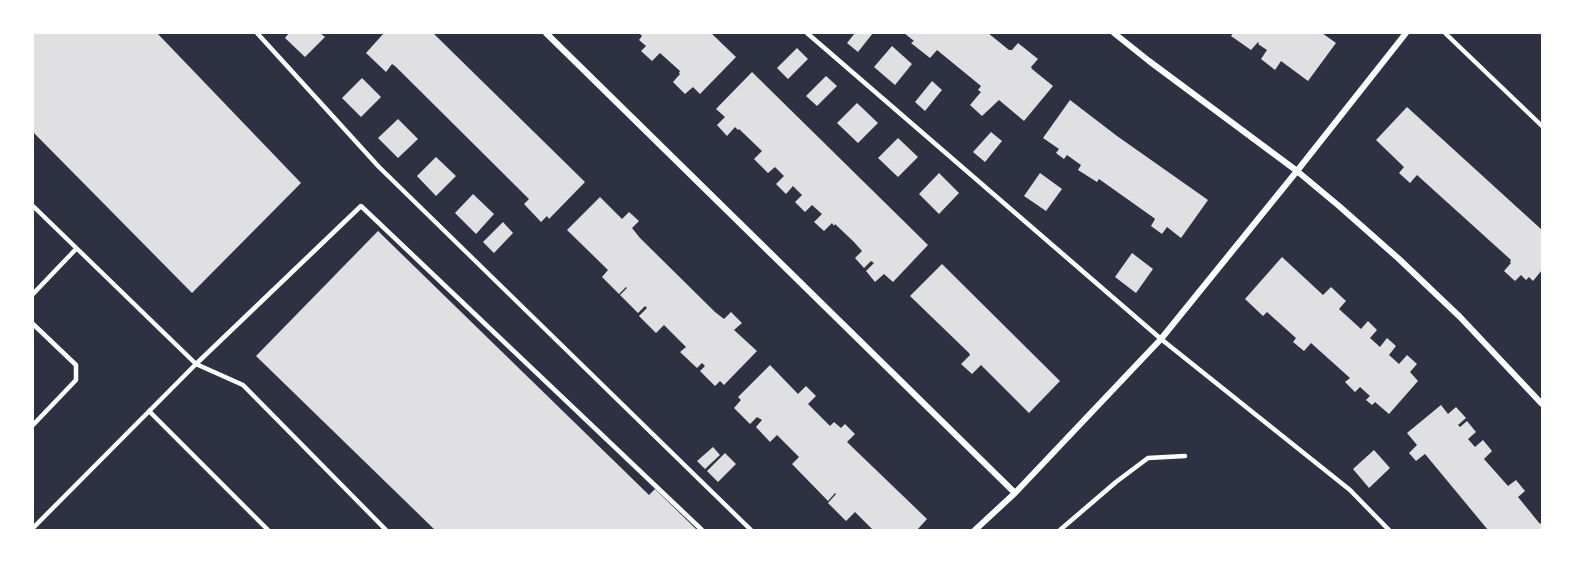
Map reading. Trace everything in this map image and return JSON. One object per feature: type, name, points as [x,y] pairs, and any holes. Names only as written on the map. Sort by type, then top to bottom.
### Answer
[{"type":"street","points":[[546,33],[1015,493]]},
{"type":"street","points":[[1114,33],[1297,171],[1399,259],[1453,310],[1542,404]]},
{"type":"street","points":[[975,530],[1015,493],[1161,339],[1406,33]]},
{"type":"lane","points":[[257,33],[379,167],[751,530]]},
{"type":"lane","points":[[807,33],[1161,339],[1350,490],[1389,530]]},
{"type":"lane","points":[[1445,33],[1542,126]]},
{"type":"lane","points":[[33,206],[196,364],[243,386],[386,530]]},
{"type":"lane","points":[[33,528],[196,364],[361,206],[702,530]]},
{"type":"lane","points":[[33,294],[76,249]]},
{"type":"lane","points":[[33,324],[76,365],[76,380],[33,425]]},
{"type":"lane","points":[[149,411],[268,530]]},
{"type":"lane","points":[[1060,530],[1148,458],[1185,456]]},
{"type":"building","points":[[33,33],[157,33],[301,183],[192,293],[33,132]]},
{"type":"building","points":[[289,33],[320,33],[325,37],[305,57],[285,38]]},
{"type":"building","points":[[384,33],[433,33],[585,182],[549,219],[547,216],[541,222],[524,204],[529,199],[395,66],[392,64],[386,72],[366,53]]},
{"type":"building","points":[[639,33],[711,33],[736,57],[700,94],[693,87],[685,94],[673,82],[680,71],[660,53],[652,61],[641,51],[646,46],[639,40],[642,36]]},
{"type":"building","points":[[855,33],[873,33],[858,52],[847,43]]},
{"type":"building","points":[[904,33],[988,33],[1009,50],[1012,50],[1018,43],[1038,59],[1031,67],[1032,69],[1053,86],[1024,121],[999,100],[982,116],[970,105],[981,92],[978,90],[981,86],[937,50],[930,58],[911,43],[914,41]]},
{"type":"building","points":[[1233,33],[1322,33],[1336,43],[1308,81],[1281,61],[1275,70],[1261,59],[1267,50],[1258,42],[1251,50],[1231,36]]},
{"type":"building","points":[[892,46],[912,64],[895,85],[874,67]]},
{"type":"building","points":[[797,48],[808,59],[788,79],[777,68]]},
{"type":"building","points":[[752,72],[928,245],[893,282],[884,274],[875,282],[866,271],[874,263],[871,261],[864,268],[855,258],[862,251],[854,242],[835,224],[834,226],[832,223],[824,231],[814,222],[822,214],[812,205],[805,212],[795,202],[802,195],[793,186],[786,194],[776,184],[784,176],[775,167],[768,173],[754,159],[762,151],[739,129],[735,127],[727,136],[717,125],[725,117],[716,109]]},
{"type":"building","points":[[826,76],[837,86],[817,106],[806,96]]},
{"type":"building","points":[[362,78],[381,97],[361,117],[342,98]]},
{"type":"building","points":[[932,81],[942,90],[925,111],[915,102]]},
{"type":"building","points":[[1070,100],[1208,200],[1181,238],[1167,227],[1162,234],[1151,226],[1154,218],[1099,179],[1097,182],[1078,170],[1081,165],[1067,155],[1064,159],[1056,153],[1059,149],[1043,138]]},
{"type":"building","points":[[857,103],[878,123],[858,143],[837,123]]},
{"type":"building","points":[[1407,107],[1542,230],[1542,270],[1533,281],[1529,277],[1526,280],[1521,275],[1515,281],[1504,271],[1511,260],[1417,175],[1410,183],[1399,173],[1404,167],[1376,140]]},
{"type":"building","points":[[398,119],[418,139],[398,158],[378,138]]},
{"type":"building","points":[[991,132],[1002,141],[985,162],[973,152]]},
{"type":"building","points":[[898,138],[918,157],[898,177],[878,158]]},
{"type":"building","points":[[436,157],[456,176],[436,196],[417,176]]},
{"type":"building","points":[[939,173],[959,193],[939,214],[919,194]]},
{"type":"building","points":[[1040,173],[1062,189],[1046,211],[1024,196]]},
{"type":"building","points":[[473,194],[494,214],[476,234],[455,213]]},
{"type":"building","points":[[600,197],[622,219],[629,212],[639,221],[632,228],[640,238],[715,312],[724,319],[731,312],[742,323],[734,330],[757,351],[724,385],[720,381],[715,386],[700,371],[705,366],[702,363],[697,368],[680,352],[686,347],[664,325],[656,333],[639,316],[647,308],[645,306],[638,313],[620,295],[627,288],[619,294],[602,277],[608,270],[567,230]]},
{"type":"building","points":[[503,222],[513,233],[494,253],[483,242]]},
{"type":"building","points":[[378,231],[649,495],[655,489],[697,530],[435,530],[256,356]]},
{"type":"building","points":[[1132,253],[1153,269],[1136,293],[1115,277]]},
{"type":"building","points":[[1282,257],[1323,295],[1331,287],[1346,301],[1339,309],[1361,329],[1368,321],[1377,330],[1370,338],[1380,347],[1387,338],[1396,346],[1389,355],[1399,364],[1407,355],[1417,364],[1410,372],[1418,381],[1389,414],[1375,402],[1372,405],[1366,400],[1370,396],[1360,387],[1355,392],[1345,382],[1350,378],[1311,343],[1304,351],[1293,342],[1296,338],[1267,312],[1263,316],[1245,299]]},
{"type":"building","points":[[942,264],[1060,381],[1029,413],[981,365],[972,374],[961,364],[970,355],[969,353],[910,296]]},
{"type":"building","points":[[770,365],[798,394],[806,386],[816,396],[808,404],[830,426],[834,422],[841,428],[845,424],[855,434],[847,442],[927,519],[917,530],[873,530],[855,512],[846,521],[828,503],[836,494],[828,501],[792,464],[799,457],[777,435],[770,442],[756,427],[762,420],[757,417],[750,424],[734,408],[741,400],[738,397]]},
{"type":"building","points":[[1441,405],[1448,414],[1456,407],[1466,418],[1458,425],[1460,427],[1467,421],[1476,432],[1468,439],[1475,447],[1483,440],[1492,451],[1484,459],[1508,486],[1516,480],[1525,491],[1518,497],[1542,524],[1542,530],[1488,530],[1425,454],[1416,461],[1409,453],[1417,445],[1407,433]]},
{"type":"building","points":[[713,447],[720,455],[705,469],[697,461]]},
{"type":"building","points":[[1374,450],[1390,468],[1369,488],[1353,469]]},
{"type":"building","points":[[725,453],[736,464],[718,482],[707,471]]}]
